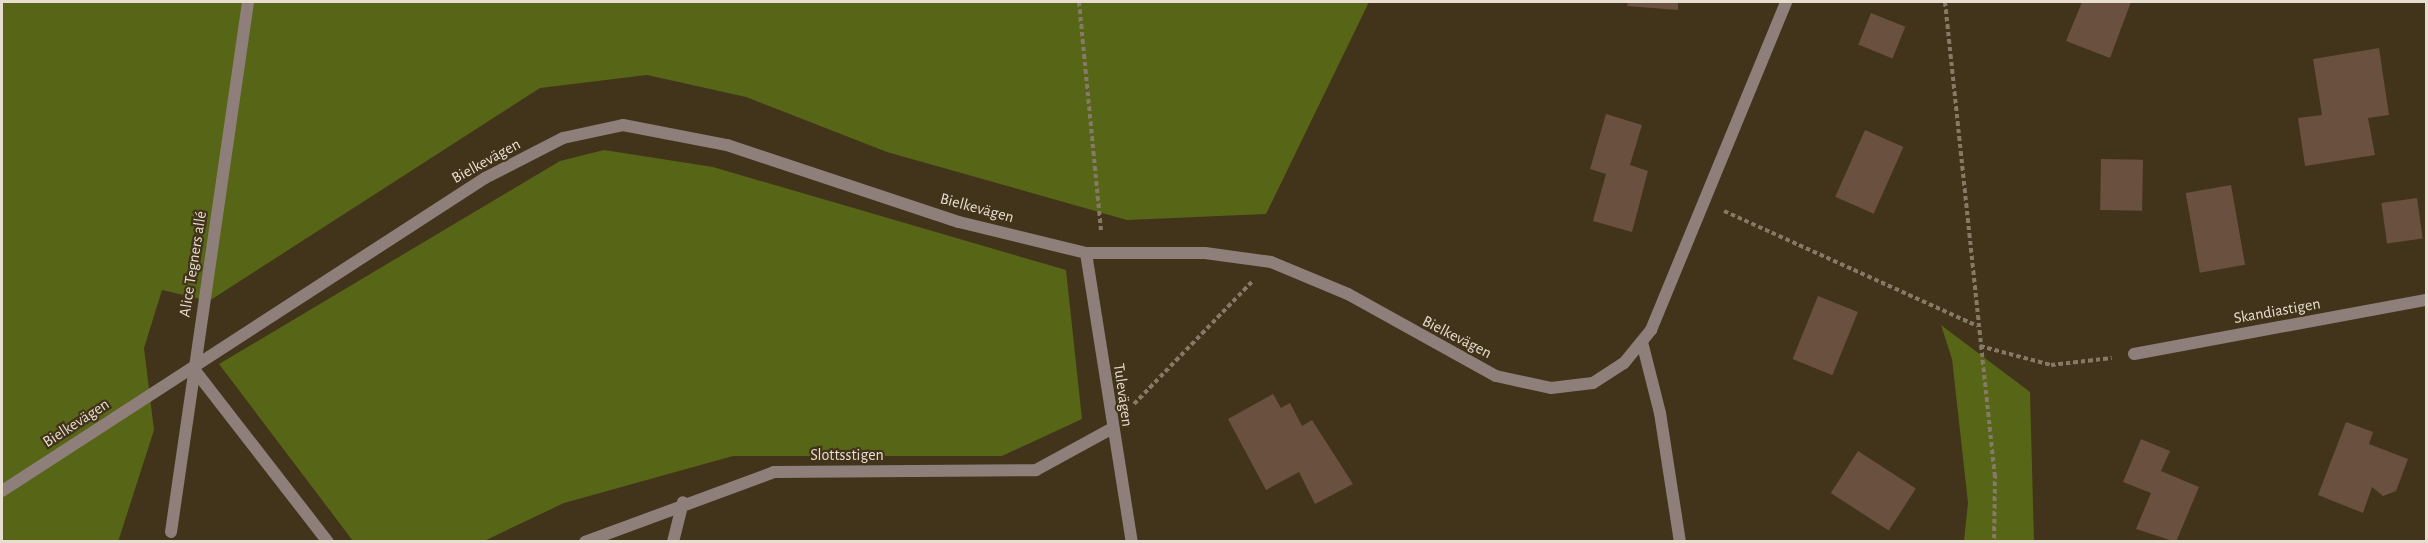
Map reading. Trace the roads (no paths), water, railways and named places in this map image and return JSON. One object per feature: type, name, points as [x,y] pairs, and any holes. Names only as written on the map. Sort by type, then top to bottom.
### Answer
[{"type":"street","name":"Alice Tegners allé","points":[[171,532],[193,368],[248,2]]},
{"type":"street","name":"Bielkevägen","points":[[2,491],[485,177],[563,138],[622,125],[726,145],[958,222],[1086,253],[1205,253],[1271,262],[1348,294],[1496,376],[1551,388],[1593,383],[1624,363],[1642,342],[1672,280],[1700,200],[1786,2]]},
{"type":"street","name":"Tulevägen","points":[[1086,253],[1111,429],[1132,542]]},
{"type":"street","name":"Skandiastigen","points":[[2134,354],[2427,300]]},
{"type":"street","points":[[1642,342],[1660,413],[1680,542]]},
{"type":"street","points":[[193,368],[328,542]]},
{"type":"street","name":"Slottsstigen","points":[[585,542],[683,502],[774,472],[1036,470],[1111,429]]},
{"type":"street","points":[[674,542],[683,502]]}]
